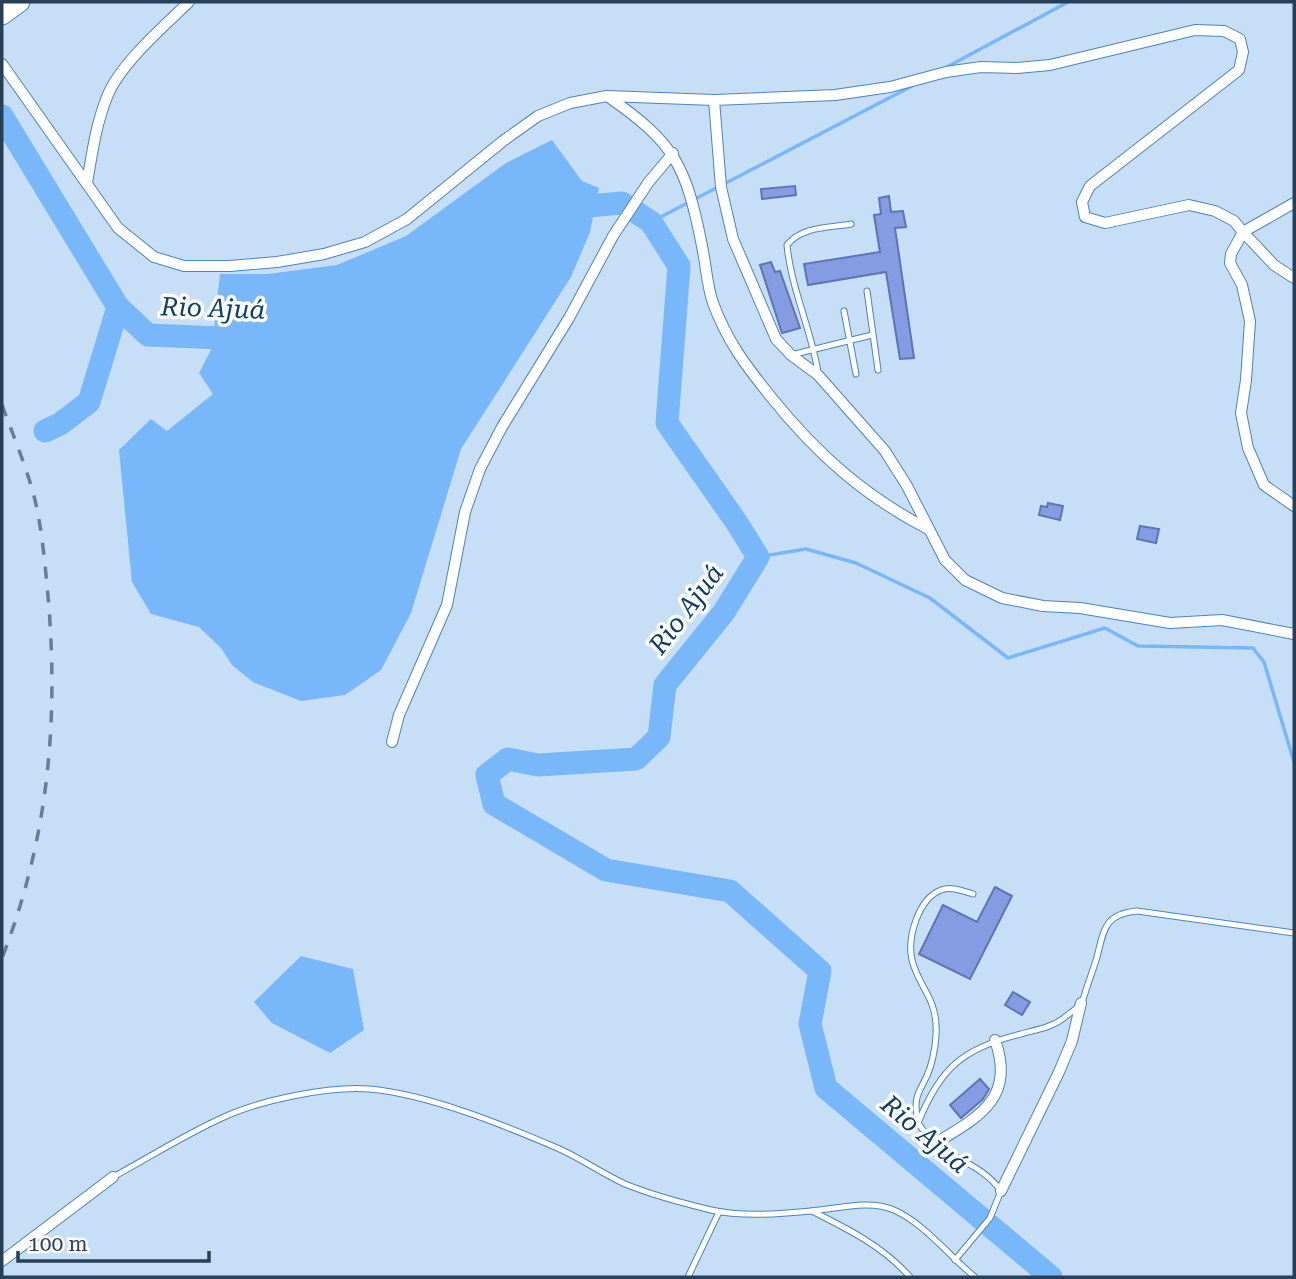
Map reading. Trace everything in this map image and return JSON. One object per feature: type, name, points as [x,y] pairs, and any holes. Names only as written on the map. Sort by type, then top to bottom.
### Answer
[{"type":"highway","points":[[2,15],[20,2]]},
{"type":"street","points":[[88,183],[94,145],[107,95],[119,75],[189,2]]},
{"type":"street","points":[[2,64],[118,228],[154,257],[184,265],[230,266],[324,254],[365,242],[407,219],[538,116],[570,103],[607,96],[714,100],[835,95],[890,87],[981,66],[1017,68],[1049,65],[1195,30],[1224,31],[1240,39],[1243,52],[1239,70],[1090,186],[1082,202],[1085,218],[1105,223],[1189,205],[1215,211],[1234,221],[1273,265],[1294,278]]},
{"type":"street","points":[[607,96],[647,126],[673,153],[685,179],[696,217],[712,299],[728,339],[801,435],[848,478],[897,513],[928,529]]},
{"type":"street","points":[[714,100],[721,187],[733,239],[776,339],[791,355],[818,375],[885,451],[907,486],[945,560],[965,580],[1002,598],[1043,606],[1080,608],[1170,622],[1223,620],[1294,634]]},
{"type":"street","points":[[392,742],[398,715],[447,605],[465,512],[480,469],[502,427],[569,318],[613,236],[673,153]]},
{"type":"street","points":[[1294,203],[1244,232],[1231,254],[1230,263],[1242,285],[1250,321],[1241,413],[1248,448],[1264,485],[1294,506]]},
{"type":"street","points":[[1000,1191],[1063,1062],[1072,1041],[1081,1003]]},
{"type":"street","points":[[934,1144],[963,1127],[979,1114],[998,1092],[1003,1075],[1001,1056],[995,1040]]},
{"type":"street","points":[[2,1261],[113,1177]]},
{"type":"lane","points":[[818,375],[814,349],[789,262],[787,245],[795,235],[851,225]]},
{"type":"lane","points":[[867,291],[878,370]]},
{"type":"lane","points":[[844,311],[856,374]]},
{"type":"lane","points":[[791,355],[872,335]]},
{"type":"lane","points":[[955,1260],[990,1218],[1000,1191],[992,1178],[978,1168],[934,1144],[918,1124],[915,1107],[918,1090],[930,1067],[936,1027],[933,1004],[912,962],[910,942],[926,902],[941,890],[956,888],[973,894]]},
{"type":"lane","points":[[918,1124],[930,1095],[951,1069],[972,1051],[995,1040],[1035,1031],[1061,1021],[1081,1003],[1097,959],[1102,934],[1110,920],[1122,912],[1137,911],[1294,933]]},
{"type":"lane","points":[[113,1177],[226,1116],[279,1099],[368,1089],[431,1102],[519,1131],[564,1151],[625,1184],[719,1212],[767,1214],[859,1205],[892,1209],[914,1222],[975,1277]]},
{"type":"lane","points":[[812,1211],[850,1230],[894,1258],[910,1277]]},
{"type":"lane","points":[[688,1277],[719,1212]]},
{"type":"water","points":[[552,140],[582,181],[599,188],[590,232],[571,277],[461,449],[411,613],[381,670],[345,695],[301,701],[253,682],[232,665],[221,648],[199,627],[151,614],[132,582],[119,450],[151,419],[167,431],[213,394],[199,373],[212,348],[220,274],[268,274],[337,265],[406,236],[506,163]]},
{"type":"water","points":[[301,956],[353,969],[364,1030],[330,1053],[272,1023],[254,1002]]},
{"type":"building","points":[[795,186],[796,195],[762,199],[761,189]]},
{"type":"building","points":[[889,196],[891,212],[903,211],[906,227],[895,228],[914,358],[900,359],[886,272],[808,285],[804,264],[880,252],[874,215],[881,214],[879,198]]},
{"type":"building","points":[[771,262],[775,272],[780,271],[800,328],[782,333],[760,265]]},
{"type":"building","points":[[1048,503],[1063,506],[1060,520],[1039,515],[1041,506],[1047,507]]},
{"type":"building","points":[[1140,526],[1159,529],[1156,543],[1137,539]]},
{"type":"building","points":[[995,887],[1012,896],[970,979],[919,954],[943,905],[977,922]]},
{"type":"building","points":[[1013,992],[1030,1002],[1022,1015],[1005,1005]]},
{"type":"building","points":[[980,1079],[989,1089],[983,1099],[961,1118],[950,1105]]},
{"type":"waterway","points":[[947,67],[1068,2]]},
{"type":"waterway","points":[[651,222],[912,86]]},
{"type":"waterway","points":[[2,116],[118,307],[148,335],[245,339]]},
{"type":"waterway","name":"Rio Ajuá","points":[[566,208],[622,203],[651,222],[679,266],[667,423],[758,557],[724,612],[665,685],[659,737],[636,759],[538,765],[508,759],[487,775],[494,804],[606,870],[730,891],[820,971],[810,1024],[826,1088],[1051,1277]]},
{"type":"waterway","points":[[45,431],[60,424],[89,402],[118,307]]},
{"type":"waterway","points":[[758,557],[806,549],[856,563],[930,598],[1008,658],[1105,628],[1138,646],[1253,648],[1264,662],[1294,762]]},
{"type":"railway","points":[[2,405],[27,473],[39,521],[48,596],[52,689],[40,825],[18,914],[2,958]]}]
